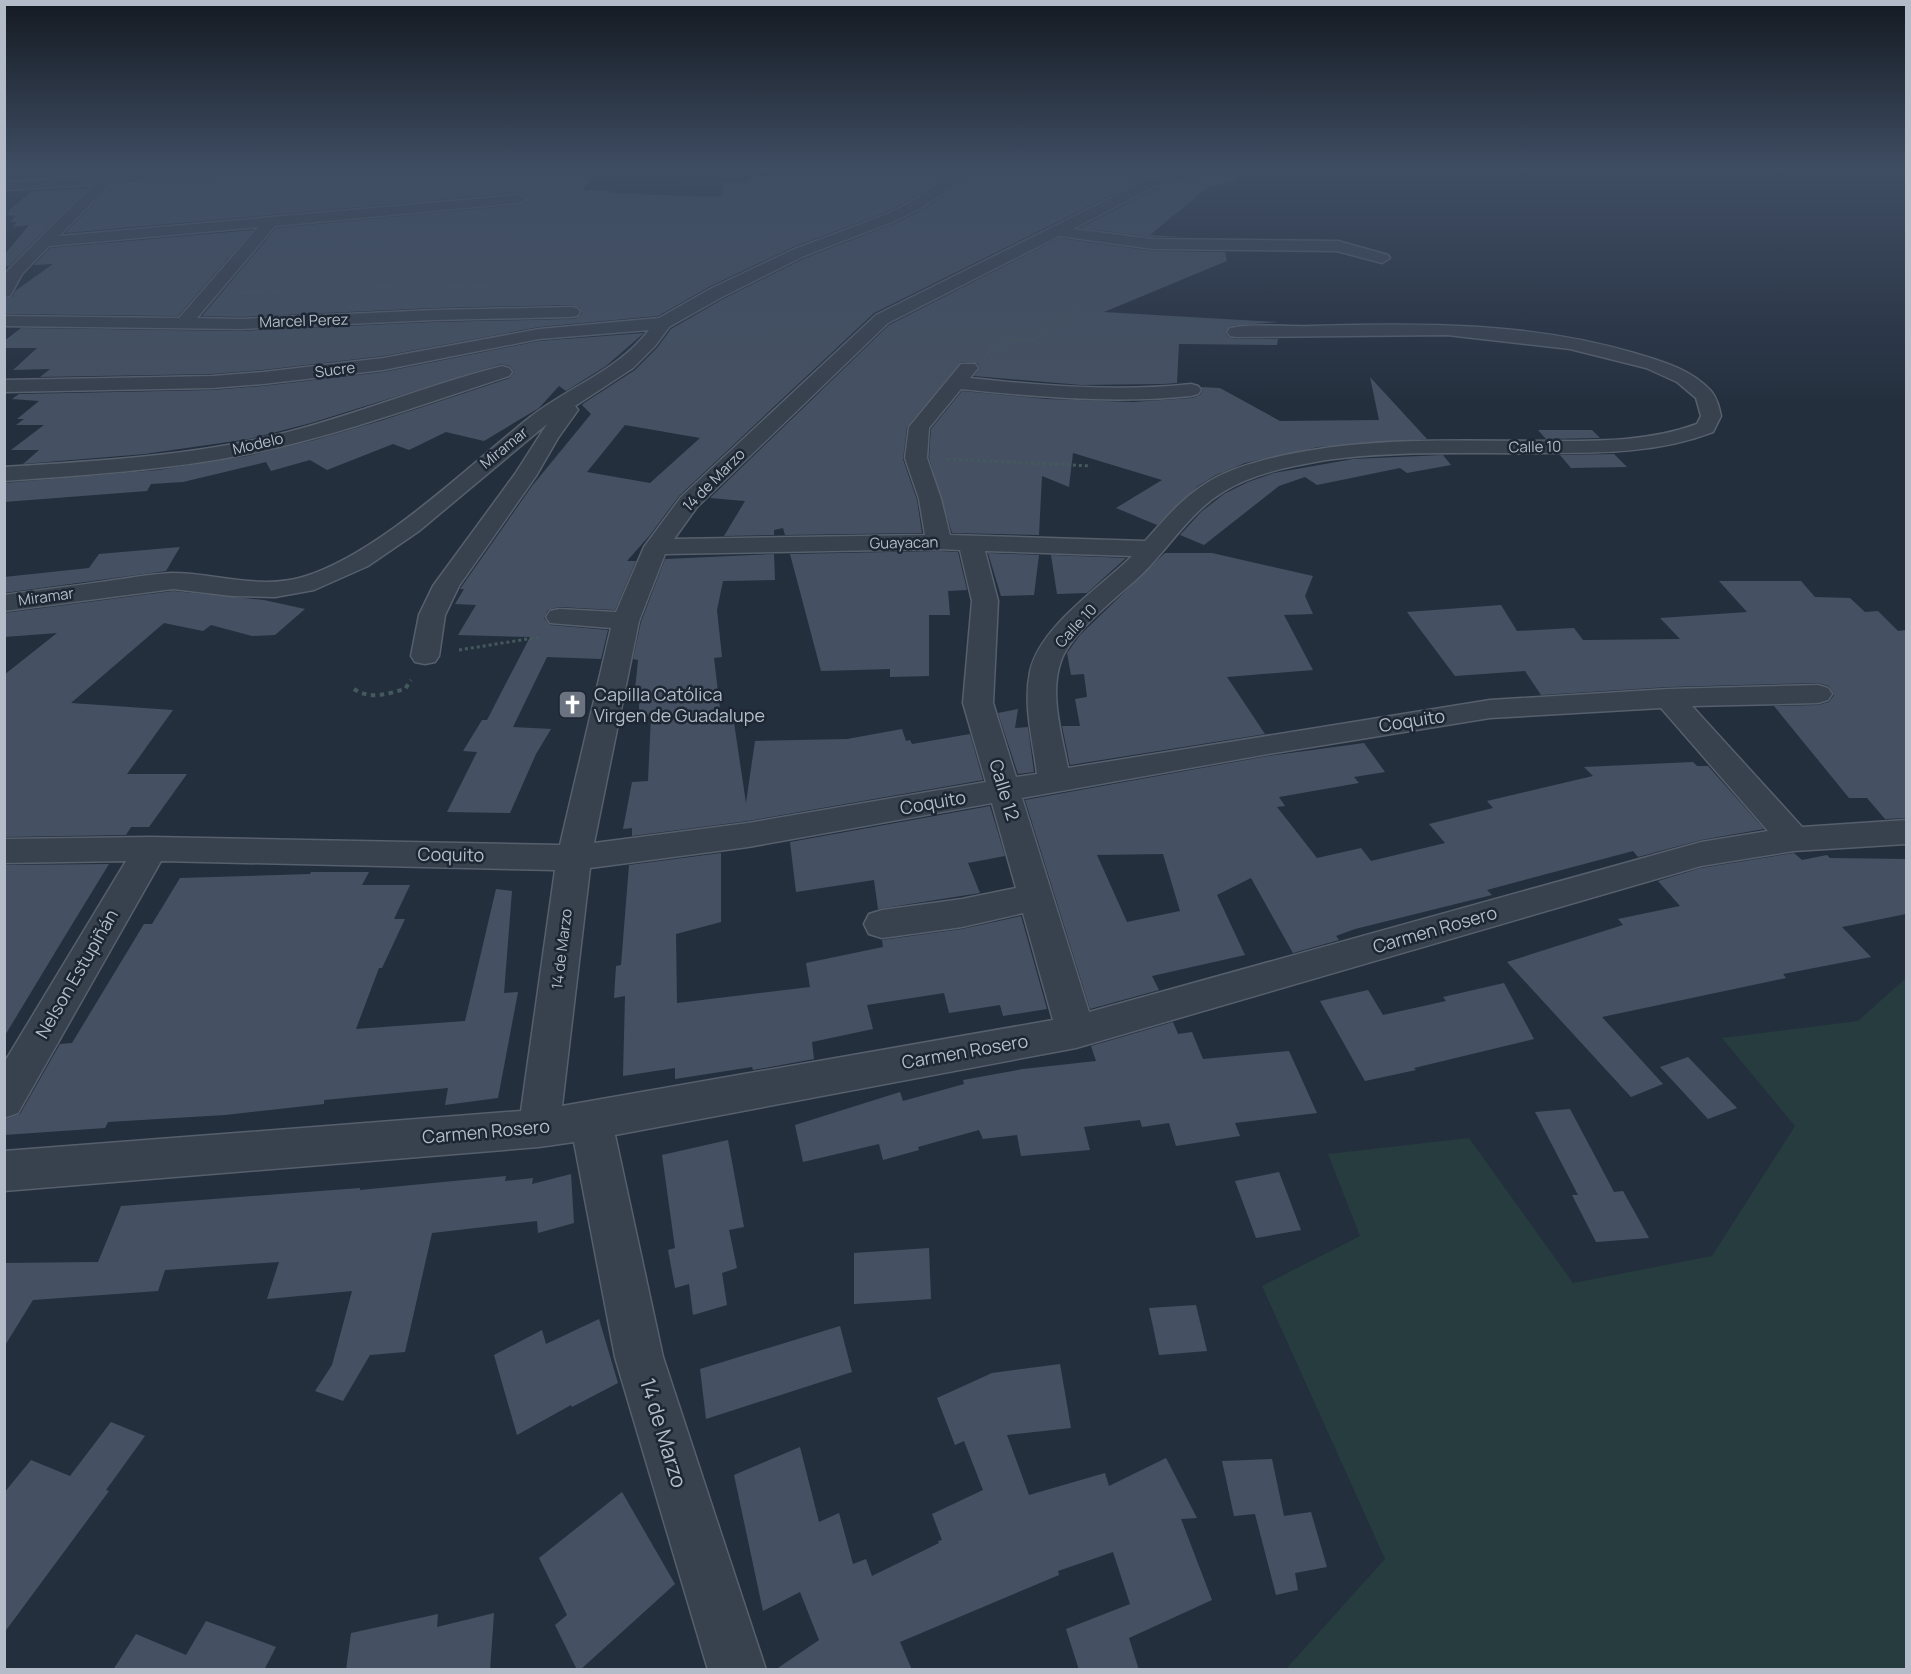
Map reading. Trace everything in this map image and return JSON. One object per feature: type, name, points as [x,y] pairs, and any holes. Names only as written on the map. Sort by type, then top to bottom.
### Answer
[{"type":"street","points":[[16,249],[26,247]]},
{"type":"street","points":[[4,292],[15,272],[40,247]]},
{"type":"street","points":[[183,324],[247,247]]},
{"type":"street","name":"Miramar","points":[[4,603],[173,581],[232,588],[275,589],[305,585],[359,561],[411,526],[539,420],[626,364],[649,342],[663,323],[716,293],[813,247]]},
{"type":"street","name":"14 de Marzo","points":[[539,1128],[574,858],[626,621],[656,548],[689,502],[882,319],[1025,247]]},
{"type":"street","points":[[1138,258],[1150,247]]},
{"type":"street","points":[[1342,247],[1382,258]]},
{"type":"street","name":"Marcel Perez","points":[[4,321],[183,324],[573,312],[582,313],[588,318],[586,330]]},
{"type":"street","name":"Sucre","points":[[4,386],[212,382],[263,378],[383,364],[539,334],[663,323]]},
{"type":"street","name":"Calle 10","points":[[1054,782],[1042,694],[1047,660],[1070,628],[1153,549],[1179,519],[1209,491],[1255,470],[1297,458],[1353,449],[1604,447],[1650,443],[1686,437],[1706,428],[1712,416],[1705,396],[1692,382],[1666,368],[1624,355],[1567,344],[1500,334],[1421,329],[1293,333],[1236,332]]},
{"type":"street","name":"Modelo","points":[[4,474],[149,464],[215,454],[276,441],[372,414],[502,372]]},
{"type":"street","points":[[939,542],[930,499],[916,458],[919,427],[961,375],[1109,396],[1149,396],[1191,390]]},
{"type":"street","points":[[425,656],[432,615],[446,586],[525,477],[548,437],[566,415],[575,395]]},
{"type":"street","name":"Guayacan","points":[[656,548],[939,542],[1153,549]]},
{"type":"street","name":"Calle 12","points":[[972,543],[973,559],[985,601],[978,703],[1076,1032]]},
{"type":"street","points":[[559,617],[626,621]]},
{"type":"street","name":"Coquito","points":[[4,851],[151,849],[574,858],[748,835],[1268,744],[1490,709],[1668,698],[1818,694]]},
{"type":"street","points":[[1668,698],[1794,839]]},
{"type":"street","name":"Carmen Rosero","points":[[4,1171],[539,1128],[591,1121],[1076,1032],[1701,854],[1794,839],[1906,832]]},
{"type":"street","name":"Nelson Estupiñán","points":[[4,1100],[151,849]]},
{"type":"street","points":[[882,924],[962,913],[1036,897]]},
{"type":"street","name":"14 de Marzo","points":[[591,1121],[639,1356],[737,1670]]},
{"type":"path","points":[[246,250],[303,247]]},
{"type":"path","points":[[208,295],[423,285],[506,288]]},
{"type":"path","points":[[961,375],[991,351],[1012,340],[1034,340],[1073,310],[1094,285]]},
{"type":"path","points":[[916,458],[1091,466]]},
{"type":"path","points":[[354,689],[361,695],[375,696],[405,689],[425,656],[546,636],[559,617]]},
{"type":"green space","points":[[1906,978],[1906,1669],[1286,1669],[1385,1559],[1262,1286],[1360,1236],[1328,1154],[1469,1138],[1573,1283],[1712,1256],[1795,1126],[1722,1038],[1858,1021]]},
{"type":"building","points":[[11,247],[28,247],[9,266],[4,266],[4,255]]},
{"type":"building","points":[[238,247],[178,316],[4,314],[4,299],[12,297],[15,291],[53,264],[34,265],[50,248]]},
{"type":"building","points":[[260,247],[793,247],[709,287],[658,316],[539,327],[383,356],[212,374],[40,377],[50,369],[13,370],[37,348],[4,348],[4,341],[21,328],[240,331],[434,322],[571,319],[577,318],[582,313],[579,307],[571,305],[434,308],[240,317],[202,316]]},
{"type":"building","points":[[833,247],[1007,247],[874,313],[679,496],[627,561],[636,561],[615,610],[559,607],[548,610],[544,618],[550,625],[608,630],[601,659],[547,657],[513,727],[551,729],[536,754],[510,813],[447,812],[477,752],[463,751],[482,720],[487,720],[530,637],[458,635],[476,605],[455,604],[464,589],[460,589],[532,486],[591,414],[582,405],[584,403],[635,370],[657,348],[671,329],[723,299],[805,258]],"holes":[[[625,425],[700,438],[650,483],[587,472]]]},
{"type":"building","points":[[1041,247],[1125,247],[1153,251],[1225,252],[1227,261],[1104,312],[1278,322],[1230,326],[1225,332],[1228,337],[1236,339],[1278,339],[1277,345],[1179,344],[1177,383],[1081,385],[974,376],[980,368],[977,363],[961,362],[907,427],[903,459],[917,500],[922,533],[785,535],[783,528],[774,530],[774,535],[724,536],[745,501],[710,498],[889,325]]},
{"type":"building","points":[[644,333],[606,366],[566,391],[559,386],[539,408],[484,441],[446,432],[409,450],[393,444],[327,470],[310,460],[271,471],[266,462],[183,482],[151,484],[147,491],[4,502],[4,483],[158,470],[248,456],[380,421],[510,378],[514,372],[510,366],[501,364],[311,423],[249,439],[145,454],[23,464],[39,450],[11,450],[44,425],[16,425],[24,419],[17,419],[39,401],[12,399],[19,394],[212,390],[263,386],[383,372],[539,341]]},
{"type":"building","points":[[1370,377],[1427,439],[1318,447],[1245,463],[1216,475],[1198,486],[1157,525],[1116,508],[1162,480],[1073,453],[1069,487],[1042,476],[1039,535],[952,533],[929,458],[931,429],[962,391],[1047,399],[1133,402],[1192,398],[1200,395],[1203,390],[1201,387],[1220,388],[1280,421],[1379,420]]},
{"type":"building","points":[[1538,430],[1592,430],[1600,438],[1546,439]]},
{"type":"building","points":[[1614,454],[1627,467],[1571,468],[1560,455]]},
{"type":"building","points":[[1443,455],[1451,465],[1407,473],[1400,468],[1317,485],[1305,477],[1279,486],[1204,545],[1180,535],[1201,512],[1224,494],[1274,473],[1353,459]]},
{"type":"building","points":[[180,547],[166,571],[4,593],[4,577],[89,568],[99,554]]},
{"type":"building","points":[[958,552],[967,590],[948,591],[950,615],[929,615],[929,676],[890,677],[890,669],[821,671],[790,554]]},
{"type":"building","points":[[988,553],[1039,555],[1034,595],[1001,596]]},
{"type":"building","points":[[1165,553],[1212,553],[1313,576],[1305,596],[1313,614],[1284,615],[1313,670],[1227,677],[1265,734],[1070,765],[1062,726],[1080,726],[1075,699],[1087,697],[1084,674],[1071,675],[1067,653],[1080,635]]},
{"type":"building","points":[[774,554],[775,580],[723,581],[717,610],[722,657],[714,658],[721,717],[733,716],[746,803],[755,741],[847,739],[902,729],[906,741],[910,740],[912,744],[970,734],[983,780],[748,821],[632,836],[632,828],[623,829],[632,782],[648,781],[651,716],[639,717],[639,699],[634,700],[638,660],[633,659],[641,622],[665,559]]},
{"type":"building","points":[[1051,555],[1126,558],[1087,593],[1057,594]]},
{"type":"building","points":[[1719,581],[1801,581],[1815,597],[1850,598],[1865,612],[1878,611],[1898,631],[1906,630],[1906,818],[1885,819],[1867,798],[1849,798],[1774,706],[1818,705],[1829,702],[1834,695],[1829,686],[1818,683],[1668,687],[1541,695],[1525,671],[1455,676],[1407,612],[1501,605],[1517,631],[1574,628],[1583,640],[1680,639],[1660,618],[1747,612]]},
{"type":"building","points":[[173,591],[264,600],[305,609],[275,635],[252,636],[211,625],[203,631],[164,623],[71,703],[173,710],[127,774],[187,774],[149,827],[131,827],[126,835],[4,837],[4,675],[57,633],[4,637],[4,613]]},
{"type":"building","points":[[1018,709],[1015,728],[1028,727],[1034,772],[1018,774],[998,713]]},
{"type":"building","points":[[1364,743],[1385,772],[1354,777],[1359,783],[1279,797],[1285,806],[1277,807],[1317,858],[1361,848],[1371,861],[1445,843],[1429,824],[1493,808],[1487,801],[1593,776],[1584,767],[1693,762],[1697,766],[1708,766],[1764,829],[1701,840],[1638,857],[1633,851],[1487,890],[1492,895],[1355,929],[1336,936],[1339,940],[1293,953],[1251,878],[1217,895],[1245,955],[1152,976],[1159,990],[1090,1009],[1025,800],[1268,756]],"holes":[[[1163,854],[1180,911],[1127,922],[1097,855]]]},
{"type":"building","points":[[990,806],[1005,856],[968,863],[980,893],[878,909],[874,880],[796,892],[790,842]]},
{"type":"building","points":[[721,853],[721,922],[676,934],[677,1003],[810,987],[806,963],[883,947],[882,940],[962,929],[1021,916],[1047,1009],[1003,1016],[1000,1005],[949,1013],[944,993],[867,1005],[873,1029],[812,1042],[814,1059],[753,1070],[752,1067],[675,1079],[675,1068],[623,1076],[625,996],[614,998],[616,966],[621,965],[629,865]]},
{"type":"building","points":[[1794,853],[1802,860],[1827,855],[1830,858],[1906,859],[1906,914],[1842,927],[1871,957],[1783,974],[1786,978],[1602,1017],[1663,1084],[1631,1097],[1507,962],[1623,925],[1618,919],[1680,906],[1658,881],[1701,868]]},
{"type":"building","points":[[109,864],[65,936],[4,1037],[4,865]]},
{"type":"building","points":[[311,872],[369,872],[362,885],[410,885],[394,919],[405,919],[382,968],[379,968],[356,1029],[465,1021],[496,889],[512,891],[504,993],[518,992],[498,1098],[445,1105],[448,1088],[324,1100],[324,1104],[225,1115],[108,1122],[105,1128],[4,1135],[4,1120],[20,1114],[60,1044],[72,1043],[144,924],[152,924],[180,878],[310,874]]},
{"type":"building","points":[[1504,983],[1534,1039],[1365,1081],[1320,1001],[1368,990],[1383,1015],[1446,1001],[1443,997]]},
{"type":"building","points":[[1173,1022],[1178,1034],[1192,1032],[1203,1059],[1289,1051],[1317,1113],[1235,1123],[1240,1136],[1176,1146],[1169,1123],[1142,1127],[1140,1120],[1084,1127],[1090,1150],[1021,1156],[1017,1135],[983,1139],[979,1130],[918,1147],[919,1150],[883,1160],[879,1144],[803,1162],[795,1125],[900,1092],[903,1101],[964,1084],[963,1080],[1023,1069],[1096,1061],[1091,1046]]},
{"type":"building","points":[[1688,1057],[1737,1108],[1708,1119],[1660,1067]]},
{"type":"building","points":[[1570,1109],[1614,1192],[1623,1191],[1649,1238],[1596,1242],[1572,1195],[1578,1195],[1535,1112]]},
{"type":"building","points":[[728,1140],[744,1227],[729,1230],[737,1268],[722,1273],[727,1305],[693,1315],[689,1284],[675,1288],[668,1250],[675,1248],[662,1155]]},
{"type":"building","points":[[1279,1172],[1301,1230],[1256,1238],[1235,1181]]},
{"type":"building","points":[[571,1174],[574,1223],[538,1233],[537,1221],[432,1233],[405,1352],[370,1355],[343,1401],[315,1391],[332,1365],[352,1291],[267,1299],[279,1262],[165,1270],[158,1291],[33,1300],[4,1347],[4,1263],[98,1262],[121,1206],[360,1188],[360,1190],[506,1176],[505,1181],[533,1178],[532,1184]]},
{"type":"building","points":[[929,1248],[931,1299],[854,1304],[854,1253]]},
{"type":"building","points":[[1196,1305],[1207,1351],[1159,1355],[1149,1308]]},
{"type":"building","points":[[599,1319],[618,1383],[572,1407],[571,1405],[517,1435],[494,1355],[542,1330],[546,1344]]},
{"type":"building","points":[[840,1326],[852,1372],[706,1419],[700,1369]]},
{"type":"building","points":[[1060,1364],[1071,1428],[1007,1435],[1029,1495],[1105,1473],[1109,1486],[1166,1458],[1197,1518],[1181,1519],[1212,1600],[1129,1638],[1139,1670],[1079,1670],[1066,1629],[1130,1604],[1113,1552],[1058,1571],[1059,1575],[900,1642],[912,1670],[775,1670],[819,1640],[800,1592],[763,1611],[734,1475],[800,1447],[819,1522],[839,1513],[853,1564],[866,1559],[872,1576],[939,1543],[938,1541],[942,1540],[932,1514],[983,1490],[964,1441],[955,1445],[937,1398],[992,1373]]},
{"type":"building","points":[[111,1422],[145,1436],[106,1490],[109,1491],[4,1633],[4,1493],[31,1460],[70,1476]]},
{"type":"building","points":[[1272,1459],[1284,1516],[1311,1512],[1327,1567],[1295,1573],[1298,1590],[1276,1595],[1255,1514],[1234,1516],[1222,1461]]},
{"type":"building","points":[[622,1492],[675,1584],[580,1670],[577,1670],[555,1625],[567,1615],[539,1558]]},
{"type":"building","points":[[494,1613],[490,1670],[346,1670],[351,1633],[438,1614],[437,1627]]},
{"type":"building","points":[[206,1621],[276,1647],[264,1670],[113,1670],[136,1634],[186,1655]]},
{"type":"place","name":"Capilla Católica Virgen de Guadalupe","points":[[573,705]]}]
